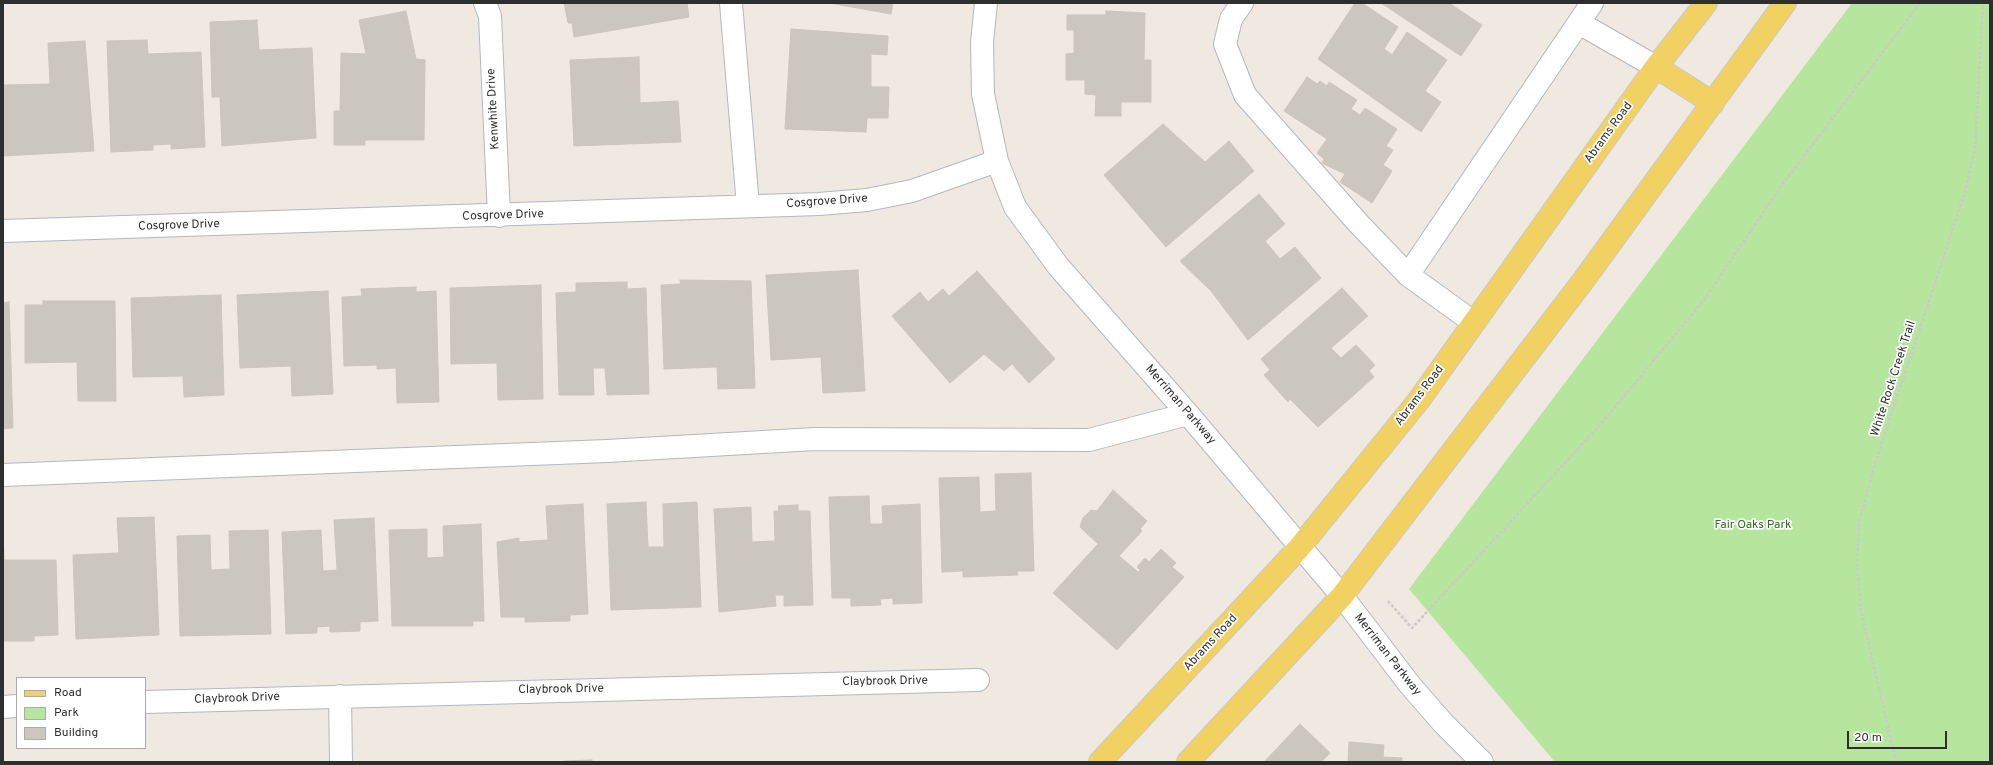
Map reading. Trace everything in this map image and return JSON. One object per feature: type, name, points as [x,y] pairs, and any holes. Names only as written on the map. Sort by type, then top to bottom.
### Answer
[{"type":"main road","name":"Abrams Road","points":[[1100,762],[1299,548],[1419,400],[1473,322],[1656,67],[1706,3]]},
{"type":"main road","points":[[1188,762],[1342,596],[1583,280],[1785,3]]},
{"type":"main road","points":[[1656,67],[1713,103]]},
{"type":"street","name":"Kenwhite Drive","points":[[485,3],[490,16],[499,216]]},
{"type":"street","points":[[730,3],[748,206]]},
{"type":"street","name":"Merriman Parkway","points":[[986,3],[982,42],[983,94],[997,161],[1015,207],[1058,266],[1268,507],[1299,548],[1342,596],[1410,685],[1443,723],[1482,762]]},
{"type":"street","points":[[1242,3],[1231,19],[1225,44],[1246,95],[1359,224],[1408,275],[1473,322]]},
{"type":"street","points":[[1408,275],[1592,3]]},
{"type":"street","points":[[1579,23],[1656,67]]},
{"type":"street","name":"Cosgrove Drive","points":[[3,231],[499,216],[819,204],[867,200],[912,190],[997,161]]},
{"type":"street","points":[[3,475],[607,451],[814,440],[1089,440],[1188,414]]},
{"type":"street","name":"Claybrook Drive","points":[[146,702],[978,680]]},
{"type":"street","points":[[340,696],[341,762]]},
{"type":"street","points":[[3,706],[16,706]]},
{"type":"path","points":[[1388,602],[1412,628],[1600,425],[1704,300],[1779,189],[1920,3]]},
{"type":"path","name":"White Rock Creek Trail","points":[[1896,762],[1861,611],[1857,566],[1859,522],[1875,464],[1965,192],[1974,156],[1983,3]]},
{"type":"green space","name":"Fair Oaks Park","points":[[1852,3],[1990,3],[1990,762],[1555,762],[1409,589]]},
{"type":"building","points":[[564,3],[687,3],[689,17],[574,37],[572,23],[568,23]]},
{"type":"building","points":[[829,3],[893,3],[891,14]]},
{"type":"building","points":[[1355,3],[1362,3],[1398,27],[1384,49],[1392,55],[1407,32],[1447,60],[1425,91],[1441,102],[1421,132],[1318,59]]},
{"type":"building","points":[[1381,3],[1449,3],[1482,25],[1461,56]]},
{"type":"building","points":[[406,11],[416,59],[425,60],[424,140],[365,140],[365,145],[334,145],[334,111],[340,111],[341,53],[366,54],[359,20]]},
{"type":"building","points":[[1106,11],[1145,13],[1144,60],[1151,60],[1151,102],[1121,102],[1121,116],[1095,116],[1096,95],[1085,94],[1085,80],[1066,80],[1066,54],[1074,53],[1074,30],[1067,30],[1067,15],[1106,15]]},
{"type":"building","points":[[257,20],[259,50],[312,48],[316,138],[222,146],[220,97],[212,97],[210,22]]},
{"type":"building","points":[[791,29],[888,36],[887,55],[871,54],[871,87],[889,87],[888,118],[867,118],[866,132],[785,129]]},
{"type":"building","points":[[147,40],[148,54],[201,52],[205,147],[171,149],[171,144],[153,145],[153,150],[111,152],[107,41]]},
{"type":"building","points":[[85,41],[94,151],[3,156],[3,85],[50,84],[48,43]]},
{"type":"building","points":[[639,57],[640,103],[678,101],[681,142],[574,146],[570,60]]},
{"type":"building","points":[[1307,77],[1317,84],[1320,81],[1327,86],[1329,82],[1357,100],[1351,109],[1360,115],[1365,108],[1397,129],[1386,146],[1393,150],[1383,165],[1392,171],[1372,203],[1340,182],[1345,174],[1322,163],[1324,159],[1317,153],[1327,139],[1284,111]]},
{"type":"building","points":[[1163,124],[1205,162],[1229,141],[1254,171],[1166,247],[1104,175]]},
{"type":"building","points":[[1259,194],[1285,224],[1265,241],[1280,259],[1295,247],[1321,278],[1248,340],[1211,291],[1180,261]]},
{"type":"building","points":[[858,270],[865,391],[823,393],[821,357],[771,360],[766,275]]},
{"type":"building","points":[[977,271],[1055,359],[1029,383],[1012,364],[1004,371],[984,354],[950,383],[892,316],[920,292],[928,302],[943,289],[949,296]]},
{"type":"building","points":[[680,280],[751,281],[755,388],[718,389],[717,367],[664,369],[661,285],[681,284]]},
{"type":"building","points":[[627,282],[627,289],[646,288],[649,394],[607,395],[605,368],[593,368],[594,395],[559,395],[556,293],[576,292],[576,283]]},
{"type":"building","points":[[541,285],[543,399],[498,400],[497,363],[451,364],[450,288]]},
{"type":"building","points":[[416,287],[416,292],[436,291],[439,402],[397,403],[396,368],[377,369],[377,365],[344,366],[342,297],[362,296],[361,289]]},
{"type":"building","points":[[1342,288],[1368,316],[1331,348],[1341,358],[1356,345],[1375,365],[1369,371],[1374,377],[1318,427],[1290,399],[1288,402],[1264,375],[1270,370],[1261,359]]},
{"type":"building","points":[[328,291],[333,394],[292,396],[291,366],[240,368],[237,295]]},
{"type":"building","points":[[221,295],[224,395],[184,397],[183,376],[133,377],[131,298]]},
{"type":"building","points":[[43,301],[115,301],[116,401],[78,401],[77,362],[25,363],[25,305],[43,305]]},
{"type":"building","points":[[9,302],[13,428],[3,429],[3,303]]},
{"type":"building","points":[[1031,473],[1034,571],[1017,571],[1018,575],[963,577],[963,571],[942,572],[939,478],[979,477],[980,512],[996,511],[995,474]]},
{"type":"building","points":[[1113,490],[1147,521],[1140,529],[1142,531],[1119,556],[1138,572],[1140,570],[1137,567],[1145,558],[1149,562],[1161,549],[1176,563],[1172,567],[1184,577],[1117,650],[1053,593],[1098,544],[1080,527],[1083,518],[1091,510],[1097,511]]},
{"type":"building","points":[[869,496],[870,524],[883,524],[882,506],[920,504],[922,603],[893,604],[893,598],[880,599],[881,605],[851,606],[851,598],[832,598],[829,497]]},
{"type":"building","points":[[646,502],[648,547],[664,547],[663,504],[697,502],[701,607],[611,610],[607,504]]},
{"type":"building","points":[[583,504],[588,614],[570,615],[570,621],[525,622],[525,617],[501,617],[497,542],[519,538],[519,542],[548,540],[546,506]]},
{"type":"building","points":[[798,505],[798,511],[810,511],[813,605],[784,606],[784,595],[775,595],[776,606],[719,612],[714,509],[751,507],[752,542],[775,541],[774,511],[779,511],[778,506]]},
{"type":"building","points":[[154,517],[159,635],[76,639],[73,555],[119,553],[117,518]]},
{"type":"building","points":[[374,518],[378,621],[360,622],[360,631],[330,632],[330,626],[317,627],[317,633],[286,634],[282,532],[321,530],[323,571],[337,570],[334,520]]},
{"type":"building","points":[[481,524],[484,621],[473,621],[473,626],[392,626],[389,530],[427,529],[427,558],[444,557],[443,526]]},
{"type":"building","points":[[3,529],[4,560],[56,560],[58,635],[34,636],[34,641],[3,641]]},
{"type":"building","points":[[268,530],[271,634],[180,636],[177,536],[210,535],[211,570],[230,569],[229,531]]},
{"type":"building","points":[[1300,724],[1330,753],[1321,762],[1264,762]]},
{"type":"building","points":[[1349,742],[1384,745],[1383,757],[1402,758],[1402,762],[1348,762]]},
{"type":"building","points":[[592,760],[592,762],[564,762],[564,761]]}]
